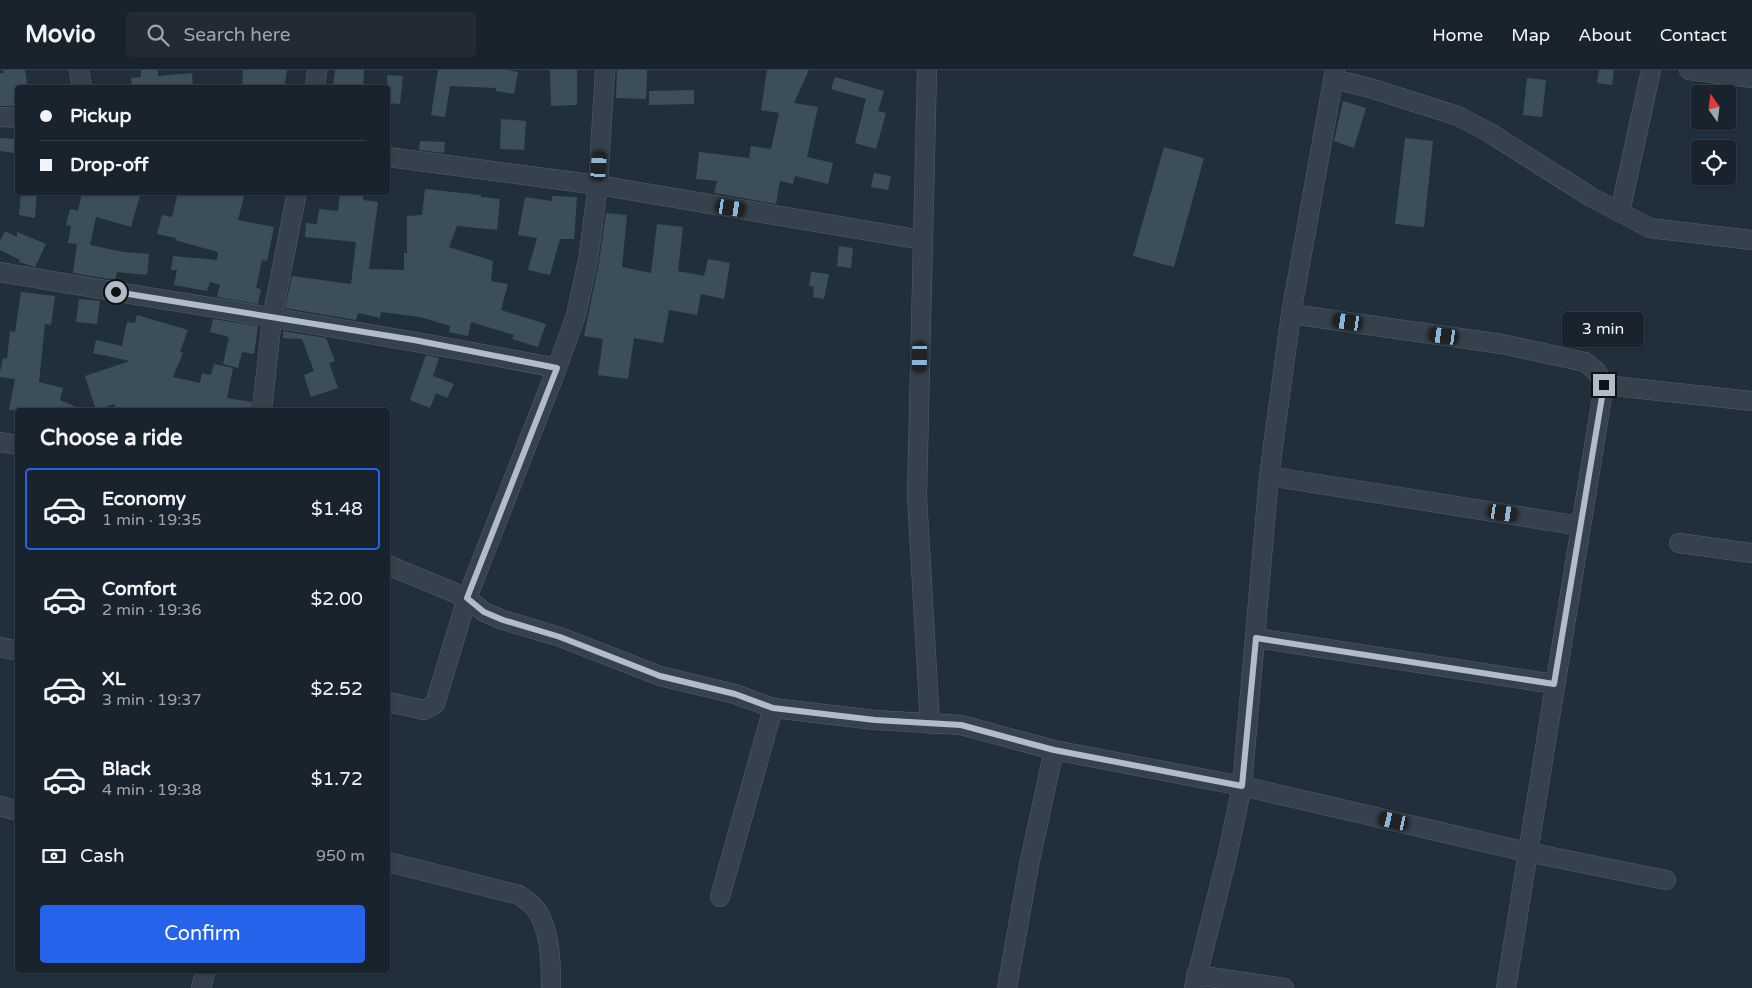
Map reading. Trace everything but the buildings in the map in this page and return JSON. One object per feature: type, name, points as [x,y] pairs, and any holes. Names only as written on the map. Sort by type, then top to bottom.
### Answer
[{"type":"street","points":[[79,70],[82,85]]},
{"type":"street","points":[[315,85],[317,70]]},
{"type":"street","points":[[390,702],[424,710],[435,704],[467,598],[576,315],[586,270],[598,186],[605,70]]},
{"type":"street","points":[[927,70],[917,496],[930,724]]},
{"type":"street","points":[[1620,212],[1651,70]]},
{"type":"street","points":[[1689,70],[1752,78]]},
{"type":"street","points":[[1284,988],[1195,982],[1227,858],[1242,786],[1270,476],[1291,314],[1334,74],[1370,88],[1458,116],[1490,133],[1591,197],[1650,228],[1752,240]]},
{"type":"street","points":[[0,118],[15,118]]},
{"type":"street","points":[[390,157],[598,186],[922,240]]},
{"type":"street","points":[[262,408],[272,318],[296,195]]},
{"type":"street","points":[[0,272],[414,340],[557,368]]},
{"type":"street","points":[[1291,314],[1502,344],[1585,362],[1596,371],[1604,385],[1506,988]]},
{"type":"street","points":[[1604,385],[1752,401]]},
{"type":"street","points":[[0,442],[15,444]]},
{"type":"street","points":[[1270,476],[1581,526]]},
{"type":"street","points":[[1679,543],[1752,553]]},
{"type":"street","points":[[390,566],[467,598],[484,612],[503,620],[560,637],[660,676],[735,694],[773,708],[875,720],[961,725],[1054,750],[1242,786],[1527,852],[1666,880]]},
{"type":"street","points":[[1256,638],[1554,684]]},
{"type":"street","points":[[0,647],[15,650]]},
{"type":"street","points":[[720,897],[773,708]]},
{"type":"street","points":[[1007,988],[1029,865],[1054,750]]},
{"type":"street","points":[[0,806],[15,810]]},
{"type":"street","points":[[390,863],[519,895],[535,908],[543,925],[550,949],[551,988]]},
{"type":"street","points":[[201,988],[205,973]]},
{"type":"route","points":[[116,292],[414,340],[557,368],[467,598],[484,612],[503,620],[560,637],[660,676],[735,694],[773,708],[875,720],[961,725],[1054,750],[1242,786],[1256,638],[1554,684],[1604,385]]}]
